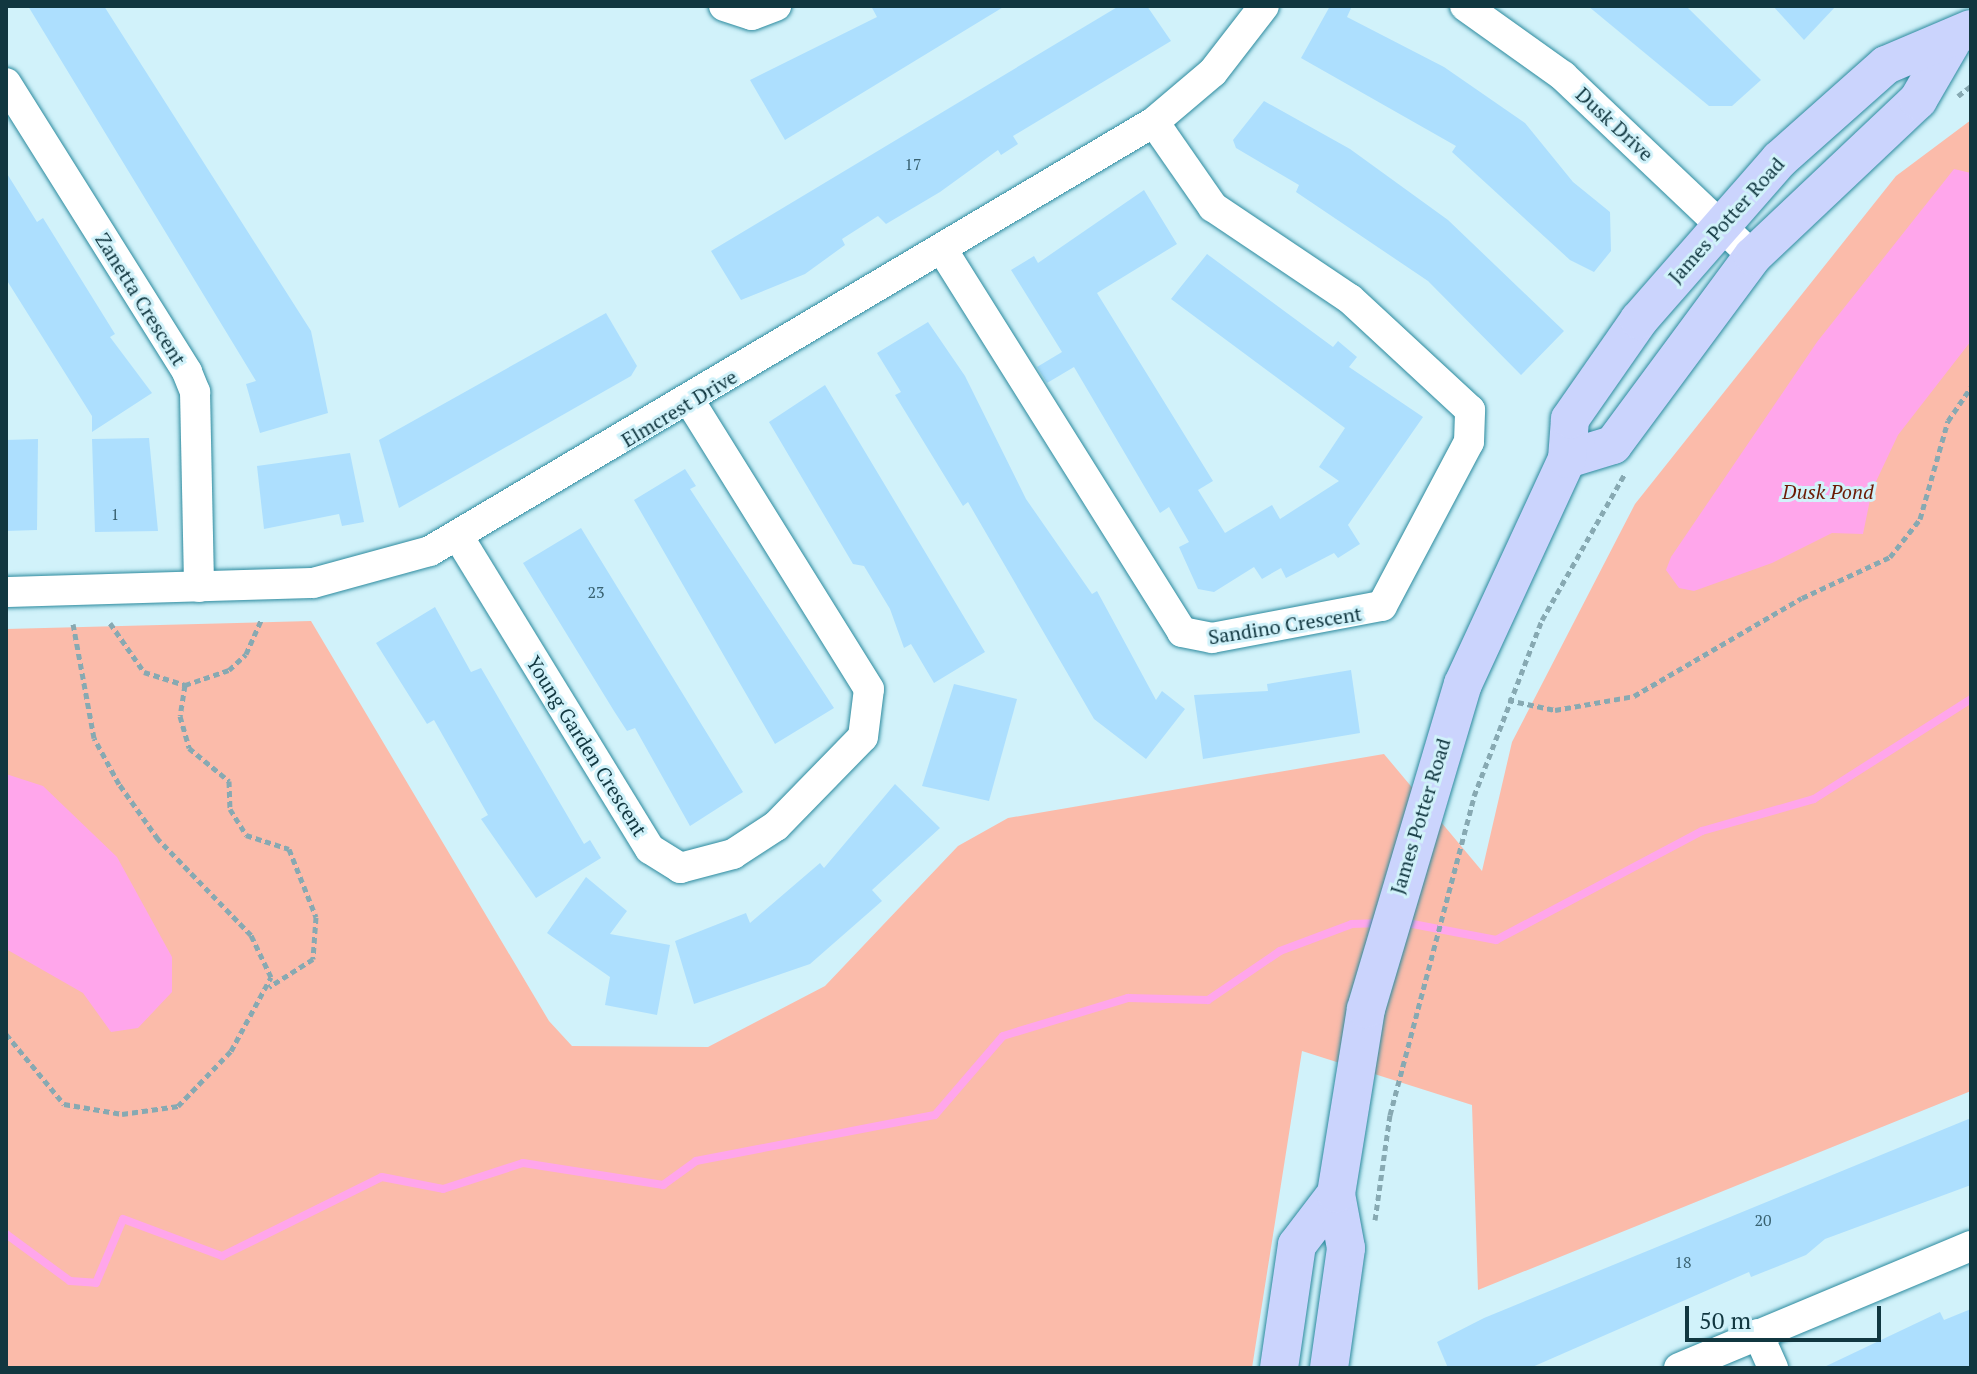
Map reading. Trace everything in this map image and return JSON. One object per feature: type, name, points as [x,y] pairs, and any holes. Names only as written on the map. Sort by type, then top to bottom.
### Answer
[{"type":"main road","name":"James Potter Road","points":[[1329,1368],[1346,1248],[1336,1194],[1355,1065],[1418,813],[1500,593],[1567,459],[1570,419],[1718,223],[1886,65],[1961,36]]},
{"type":"main road","name":"James Potter Road","points":[[1567,459],[1613,445],[1753,256],[1918,100],[1961,36]]},
{"type":"main road","name":"James Potter Road","points":[[1279,1368],[1297,1245],[1336,1194]]},
{"type":"street","points":[[724,6],[752,15],[776,6]]},
{"type":"street","name":"Elmcrest Drive","points":[[6,592],[199,587],[339,579],[396,565],[458,536],[691,403],[1154,122],[1213,72],[1264,6]]},
{"type":"street","name":"Dusk Drive","points":[[1465,6],[1563,76],[1753,256]]},
{"type":"street","name":"Zanetta Crescent","points":[[6,83],[187,372],[195,392],[199,587]]},
{"type":"street","name":"Sandino Crescent","points":[[942,249],[1182,632],[1212,638],[1382,606],[1469,442],[1470,410],[1350,299],[1213,207],[1154,122]]},
{"type":"street","name":"Young Garden Crescent","points":[[458,536],[650,849],[680,868],[733,854],[776,826],[863,737],[869,689],[691,403]]},
{"type":"street","points":[[1679,1368],[1971,1246]]},
{"type":"street","points":[[1758,1334],[1773,1368]]},
{"type":"path","points":[[1953,100],[1971,86]]},
{"type":"path","points":[[1964,91],[1971,98]]},
{"type":"path","points":[[1508,700],[1555,710],[1596,709],[1634,696],[1802,598],[1890,557],[1920,519],[1948,421],[1971,387]]},
{"type":"path","points":[[1372,1237],[1402,1068],[1474,796],[1508,700],[1542,620],[1629,466]]},
{"type":"path","points":[[110,623],[144,672],[185,685],[229,670],[259,635],[261,620]]},
{"type":"path","points":[[6,1034],[64,1104],[122,1114],[178,1106],[231,1051],[268,988],[271,977],[251,935],[158,839],[94,738],[73,624]]},
{"type":"path","points":[[185,685],[180,716],[189,748],[229,781],[230,809],[246,835],[289,849],[316,917],[313,959],[268,988]]},
{"type":"green space","name":"Dusk Pond","points":[[1971,120],[1971,1091],[1478,1290],[1472,1105],[1302,1051],[1252,1368],[6,1368],[6,629],[311,621],[549,1021],[572,1046],[708,1047],[825,986],[958,846],[1008,818],[1384,754],[1482,871],[1512,742],[1635,504],[1896,176]]},
{"type":"shaded area","points":[[1954,169],[1971,173],[1971,341],[1898,435],[1872,490],[1863,534],[1832,533],[1772,563],[1694,591],[1679,588],[1666,570],[1671,557],[1817,342]]},
{"type":"shaded area","points":[[6,774],[43,786],[117,857],[172,957],[172,992],[138,1028],[111,1032],[83,993],[6,949]]},
{"type":"building","points":[[28,6],[104,6],[311,331],[328,413],[260,433],[246,384],[256,381]]},
{"type":"building","points":[[871,6],[1005,6],[785,140],[750,80],[877,17]]},
{"type":"building","points":[[1119,6],[1147,6],[1171,41],[1013,136],[1018,144],[1001,155],[998,150],[940,192],[886,224],[878,216],[842,239],[845,245],[805,274],[741,300],[711,251]]},
{"type":"building","points":[[1330,6],[1352,6],[1347,17],[1444,67],[1525,123],[1573,182],[1610,212],[1611,251],[1594,272],[1570,260],[1452,152],[1456,146],[1301,58]]},
{"type":"building","points":[[1588,6],[1686,6],[1761,80],[1732,106],[1709,106]]},
{"type":"building","points":[[1773,6],[1836,6],[1804,40]]},
{"type":"building","points":[[1264,101],[1350,149],[1448,220],[1564,331],[1521,375],[1428,281],[1296,192],[1299,185],[1236,148],[1233,140]]},
{"type":"building","points":[[6,172],[37,222],[43,218],[115,334],[110,337],[152,393],[92,432],[92,416],[6,279]]},
{"type":"building","points":[[1144,190],[1177,244],[1097,293],[1213,481],[1198,490],[1225,533],[1272,505],[1280,519],[1339,481],[1319,467],[1345,428],[1171,299],[1207,254],[1333,347],[1338,341],[1357,357],[1349,367],[1423,417],[1348,525],[1360,544],[1338,558],[1334,553],[1286,578],[1281,568],[1262,579],[1254,567],[1214,592],[1198,589],[1179,547],[1189,542],[1169,507],[1160,513],[1074,367],[1047,383],[1037,367],[1062,352],[1011,270],[1034,256],[1038,263]]},
{"type":"building","points":[[606,313],[637,366],[631,376],[399,508],[379,440]]},
{"type":"building","points":[[928,322],[965,376],[1026,499],[1092,594],[1097,591],[1156,700],[1162,691],[1185,709],[1146,759],[1094,719],[968,502],[963,506],[895,395],[901,392],[877,353]]},
{"type":"building","points":[[825,385],[985,652],[934,683],[911,644],[904,648],[890,609],[864,566],[853,564],[769,422]]},
{"type":"building","points":[[149,438],[158,531],[95,532],[92,439]]},
{"type":"building","points":[[38,439],[37,530],[6,531],[6,440]]},
{"type":"building","points":[[350,453],[364,522],[342,526],[339,514],[264,529],[257,466]]},
{"type":"building","points":[[685,469],[696,486],[690,489],[834,708],[775,744],[634,500]]},
{"type":"building","points":[[581,528],[743,792],[690,826],[635,728],[627,731],[523,563]]},
{"type":"building","points":[[435,607],[471,672],[481,668],[584,844],[590,840],[601,858],[536,898],[481,819],[488,815],[434,720],[427,724],[376,643]]},
{"type":"building","points":[[1351,670],[1360,733],[1203,759],[1194,695],[1268,691],[1267,684]]},
{"type":"building","points":[[954,684],[1017,699],[989,801],[922,786]]},
{"type":"building","points":[[895,784],[940,828],[872,890],[882,901],[810,964],[694,1004],[675,941],[746,913],[750,923],[820,863],[824,868]]},
{"type":"building","points":[[586,877],[627,911],[610,934],[670,945],[657,1015],[605,1005],[610,977],[547,933]]},
{"type":"building","points":[[1971,1118],[1971,1185],[1825,1239],[1806,1255],[1751,1277],[1749,1272],[1530,1368],[1448,1368],[1437,1342],[1484,1318]]},
{"type":"building","points":[[1971,1309],[1971,1368],[1822,1368],[1940,1312],[1944,1320]]},
{"type":"waterway","points":[[1402,922],[1496,940],[1702,831],[1814,799],[1971,699]]},
{"type":"waterway","points":[[6,1234],[70,1281],[96,1283],[123,1219],[222,1256],[382,1177],[443,1189],[523,1163],[663,1185],[696,1161],[935,1115],[1003,1036],[1128,998],[1208,1000],[1280,951],[1352,924],[1381,923]]}]
